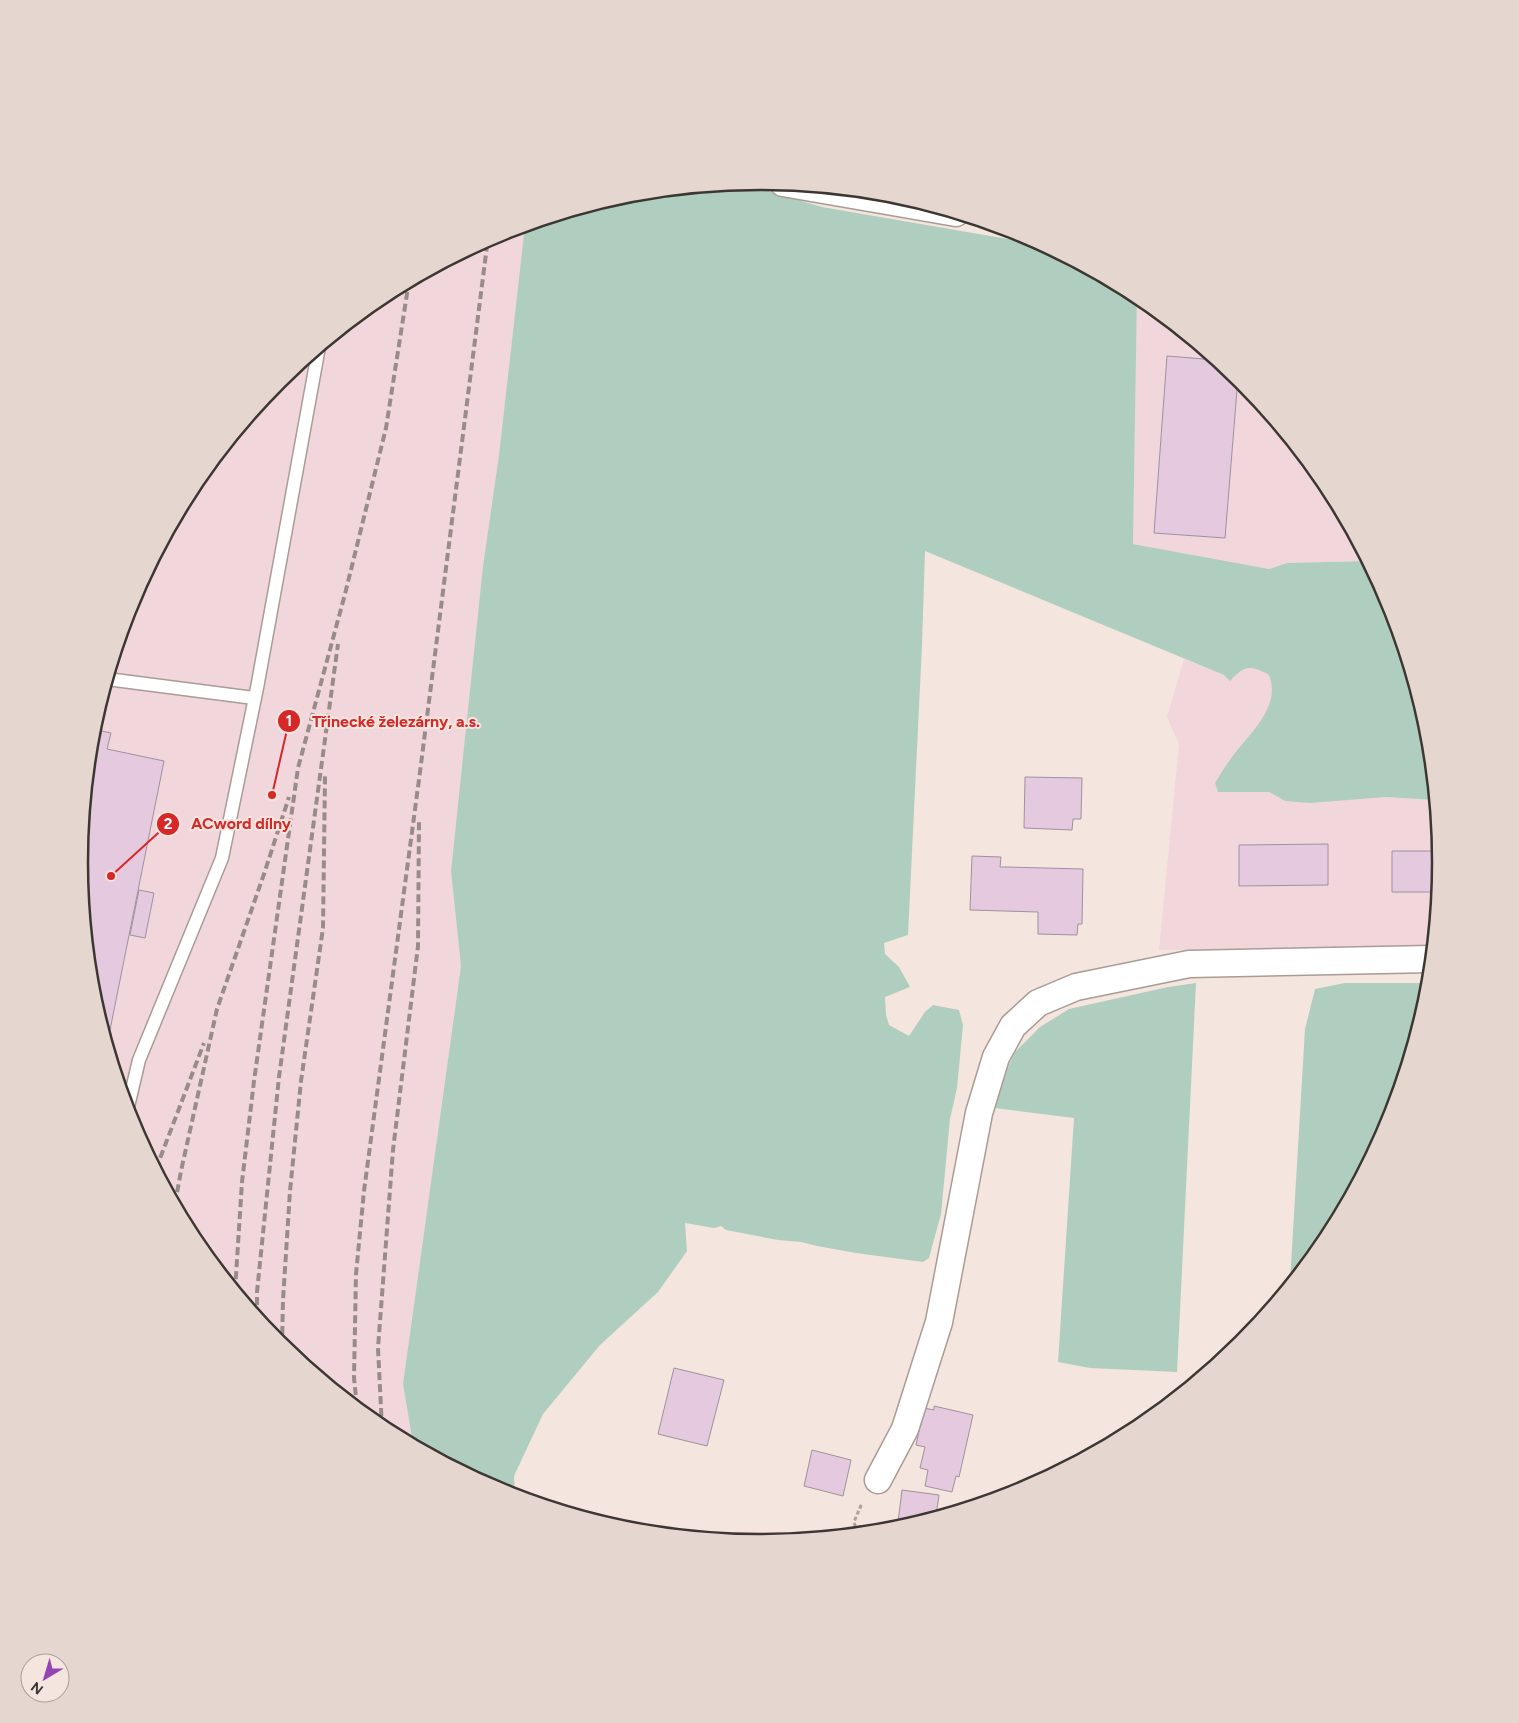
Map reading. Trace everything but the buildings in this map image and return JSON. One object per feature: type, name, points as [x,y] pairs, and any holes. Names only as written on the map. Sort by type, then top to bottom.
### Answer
[{"type":"street","points":[[878,1480],[905,1429],[939,1322],[979,1113],[996,1057],[1013,1026],[1038,1003],[1076,986],[1190,964],[1424,959]]},
{"type":"lane","points":[[130,1097],[139,1060],[222,858],[259,678],[318,355]]},
{"type":"lane","points":[[113,680],[254,698]]},
{"type":"shaded area","points":[[524,232],[499,455],[483,566],[451,871],[461,966],[403,1384],[412,1436],[350,1395],[316,1367],[254,1305],[226,1271],[201,1235],[157,1159],[123,1078],[100,993],[89,905],[89,818],[93,774],[100,730],[110,688],[123,645],[139,604],[157,564],[178,525],[226,452],[284,386],[350,328],[386,303],[462,259]]},
{"type":"shaded area","points":[[1137,306],[1169,328],[1203,356],[1265,418],[1293,452],[1318,488],[1360,561],[1287,563],[1269,569],[1133,544]]},
{"type":"shaded area","points":[[1184,659],[1224,675],[1246,668],[1255,668],[1270,675],[1273,684],[1270,704],[1264,717],[1215,783],[1218,791],[1269,792],[1285,801],[1386,797],[1428,800],[1432,862],[1426,947],[1159,950],[1179,744],[1167,717]]},
{"type":"green space","points":[[760,190],[822,207],[1016,240],[1057,259],[1096,280],[1137,306],[1133,544],[1269,569],[1287,563],[1360,561],[1396,645],[1409,688],[1419,730],[1428,800],[1386,797],[1310,803],[1285,801],[1269,792],[1218,792],[1215,783],[1268,708],[1272,686],[1269,675],[1257,669],[1248,668],[1244,669],[1230,681],[1224,675],[925,551],[908,935],[884,943],[885,954],[899,967],[910,987],[885,997],[886,1015],[889,1025],[909,1036],[925,1012],[933,1005],[959,1010],[963,1025],[957,1088],[950,1119],[941,1214],[929,1258],[923,1262],[856,1253],[726,1230],[721,1226],[714,1228],[685,1223],[687,1251],[658,1292],[600,1345],[543,1414],[514,1476],[515,1487],[462,1464],[412,1436],[403,1384],[461,966],[451,871],[483,566],[499,455],[524,232],[586,212],[628,202],[716,191]]},
{"type":"green space","points":[[1196,983],[1177,1372],[1090,1368],[1058,1362],[1074,1118],[995,1108],[1000,1085],[1015,1052],[1040,1027],[1069,1009],[1168,987]]},
{"type":"green space","points":[[1345,983],[1421,983],[1409,1035],[1396,1078],[1380,1119],[1362,1159],[1341,1198],[1290,1274],[1305,1029],[1315,989]]},
{"type":"railway","points":[[356,1399],[354,1378],[356,1274],[364,1191],[487,248]]},
{"type":"railway","points":[[236,1283],[242,1182],[254,1081],[298,768],[345,594],[386,428],[408,290]]},
{"type":"railway","points":[[257,1308],[257,1292],[279,1077],[338,644]]},
{"type":"railway","points":[[282,1335],[290,1191],[301,1081],[323,928],[325,776]]},
{"type":"railway","points":[[177,1195],[217,1009],[289,797]]},
{"type":"railway","points":[[381,1417],[378,1348],[393,1150],[418,946],[419,820]]},
{"type":"railway","points":[[159,1162],[204,1043]]},
{"type":"place","name":"Třinecké železárny, a.s.","points":[[272,795]]},
{"type":"place","name":"ACword dílny","points":[[111,876]]}]
